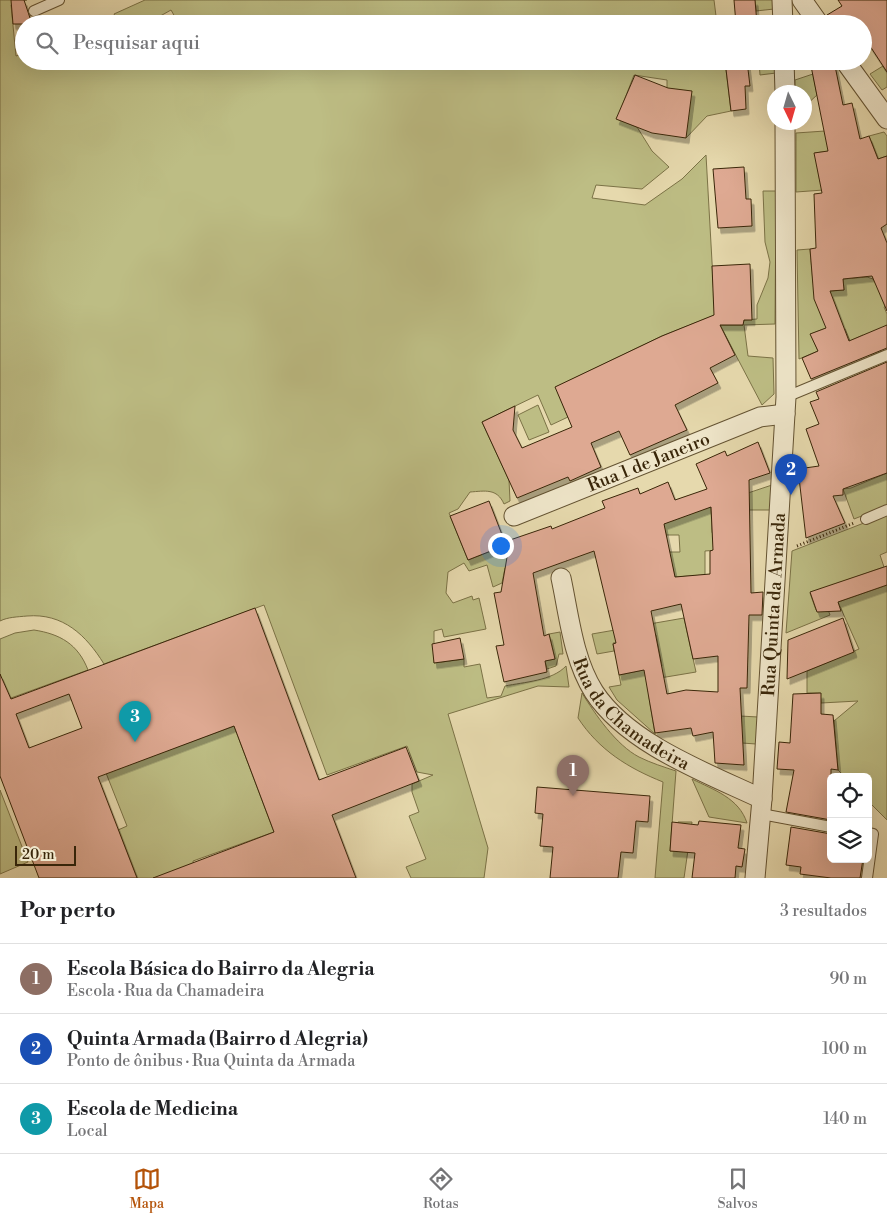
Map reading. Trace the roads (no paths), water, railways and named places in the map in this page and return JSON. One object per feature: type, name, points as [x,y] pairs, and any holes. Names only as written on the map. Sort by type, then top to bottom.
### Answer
[{"type":"street","points":[[782,0],[783,15]]},
{"type":"street","points":[[802,0],[813,15]]},
{"type":"street","points":[[784,70],[785,85]]},
{"type":"street","points":[[852,70],[887,119]]},
{"type":"street","name":"Rua Quinta da Armada","points":[[755,878],[762,807],[786,406],[785,130]]},
{"type":"street","name":"Rua 1 de Janeiro","points":[[514,516],[786,406]]},
{"type":"street","name":"Rua da Chamadeira","points":[[561,578],[578,658],[593,691],[612,715],[652,744],[762,807]]},
{"type":"lane","points":[[34,11],[59,0]]},
{"type":"lane","points":[[786,406],[887,356]]},
{"type":"lane","points":[[866,519],[887,510]]},
{"type":"lane","points":[[762,807],[827,826]]},
{"type":"lane","points":[[867,878],[869,863]]},
{"type":"place","name":"Quinta Armada (Bairro d Alegria)","points":[[791,495]]},
{"type":"place","name":"Escola de Medicina","points":[[135,742]]},
{"type":"place","name":"Escola Básica do Bairro da Alegria","points":[[573,796]]}]
